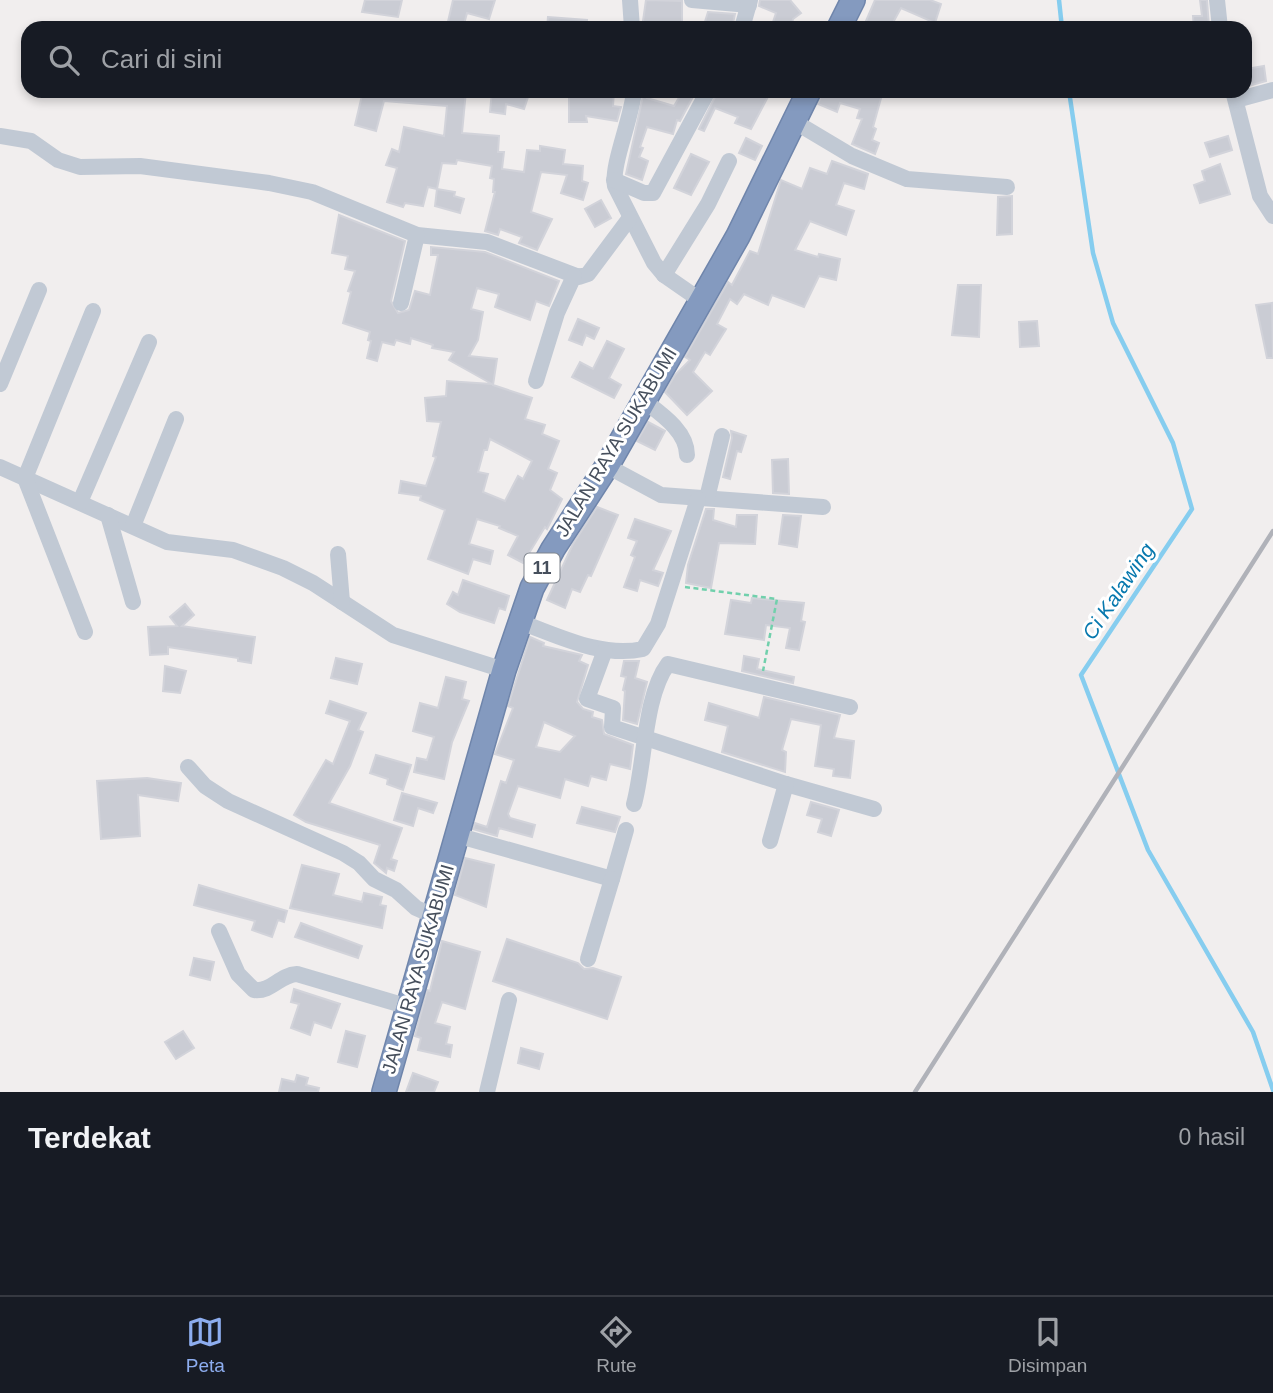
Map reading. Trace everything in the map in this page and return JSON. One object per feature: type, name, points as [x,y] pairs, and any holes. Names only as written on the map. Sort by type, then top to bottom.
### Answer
[{"type":"highway","points":[[842,21],[853,0]]},
{"type":"highway","name":"JALAN RAYA SUKABUMI","points":[[384,1092],[504,670],[542,568],[607,466],[745,224],[806,98]]},
{"type":"street","points":[[630,0],[632,21]]},
{"type":"street","points":[[692,0],[750,3],[744,21]]},
{"type":"street","points":[[1217,0],[1219,21]]},
{"type":"street","points":[[1252,93],[1273,90]]},
{"type":"street","points":[[632,98],[614,180],[629,219],[647,253],[664,275],[700,300]]},
{"type":"street","points":[[614,180],[644,193],[653,193],[704,98]]},
{"type":"street","points":[[1236,98],[1260,196],[1273,216]]},
{"type":"street","points":[[794,122],[852,156],[907,179],[1007,187]]},
{"type":"street","points":[[0,136],[31,141],[58,160],[80,167],[140,166],[269,183],[312,192],[417,235],[487,242],[574,276],[584,277],[588,274],[629,219]]},
{"type":"street","points":[[664,275],[708,204],[729,161]]},
{"type":"street","points":[[401,303],[417,235]]},
{"type":"street","points":[[536,380],[557,313],[574,276]]},
{"type":"street","points":[[0,384],[39,289]]},
{"type":"street","points":[[85,632],[25,478],[93,311]]},
{"type":"street","points":[[80,502],[149,342]]},
{"type":"street","points":[[643,400],[676,429],[683,438],[687,456]]},
{"type":"street","points":[[133,526],[176,419]]},
{"type":"street","points":[[520,622],[605,650],[628,652],[643,649],[658,624],[703,499],[722,436]]},
{"type":"street","points":[[607,466],[652,492],[703,499],[823,507]]},
{"type":"street","points":[[0,467],[167,542],[233,551],[283,568],[393,635],[504,670]]},
{"type":"street","points":[[108,515],[133,602]]},
{"type":"street","points":[[338,554],[342,602]]},
{"type":"street","points":[[605,650],[587,699],[614,708],[612,727],[786,784],[874,809]]},
{"type":"street","points":[[634,804],[643,769],[643,737],[668,664],[760,688],[850,707]]},
{"type":"street","points":[[188,767],[219,795],[343,853],[374,879],[396,890],[416,908],[434,916]]},
{"type":"street","points":[[770,841],[786,784]]},
{"type":"street","points":[[588,959],[626,830]]},
{"type":"street","points":[[456,835],[612,879]]},
{"type":"street","points":[[219,931],[237,974],[254,990],[267,989],[288,974],[297,974],[409,1007]]},
{"type":"street","points":[[486,1092],[509,1000]]},
{"type":"path","points":[[671,585],[777,599],[760,688]]},
{"type":"building","points":[[365,0],[402,0],[398,17],[362,12]]},
{"type":"building","points":[[453,0],[495,0],[489,19],[467,13],[465,21],[448,21]]},
{"type":"building","points":[[646,0],[682,1],[682,21],[643,21]]},
{"type":"building","points":[[760,0],[790,0],[801,13],[793,21],[773,21],[776,13],[759,6]]},
{"type":"building","points":[[875,0],[930,0],[941,4],[936,21],[901,8],[894,21],[866,21]]},
{"type":"building","points":[[1200,0],[1207,0],[1208,21],[1193,21],[1193,16],[1202,16]]},
{"type":"building","points":[[708,12],[735,14],[734,21],[705,21]]},
{"type":"building","points":[[548,17],[587,20],[587,21],[548,21]]},
{"type":"building","points":[[1264,66],[1266,81],[1252,85],[1252,68]]},
{"type":"building","points":[[361,98],[465,98],[462,133],[499,136],[498,152],[504,152],[502,169],[524,172],[527,150],[540,151],[540,146],[565,150],[563,164],[583,166],[582,181],[588,183],[583,200],[561,193],[567,175],[541,172],[531,212],[552,219],[537,250],[519,243],[522,237],[500,229],[498,235],[485,231],[495,192],[494,179],[490,178],[492,166],[457,160],[456,164],[442,163],[437,189],[428,187],[423,206],[405,203],[403,207],[387,202],[397,168],[386,165],[392,149],[399,152],[404,127],[444,136],[447,106],[384,101],[376,131],[355,125]]},
{"type":"building","points":[[491,98],[528,98],[524,109],[506,104],[505,114],[490,112]]},
{"type":"building","points":[[569,98],[614,98],[613,106],[621,107],[617,121],[586,116],[587,122],[569,122]]},
{"type":"building","points":[[642,98],[674,106],[679,98],[692,98],[680,121],[677,120],[673,134],[647,127],[639,157],[648,161],[642,180],[626,174]]},
{"type":"building","points":[[714,98],[767,98],[751,129],[735,123],[738,117],[715,108],[704,131],[699,129]]},
{"type":"building","points":[[820,98],[881,98],[873,127],[876,129],[872,140],[879,143],[875,154],[852,144],[862,119],[857,118],[860,109],[840,103],[837,112],[818,104]]},
{"type":"building","points":[[1228,136],[1232,150],[1210,157],[1205,143]]},
{"type":"building","points":[[746,138],[762,146],[755,160],[739,153]]},
{"type":"building","points":[[691,154],[709,162],[691,195],[674,188]]},
{"type":"building","points":[[832,161],[868,174],[864,189],[844,183],[836,205],[854,211],[846,235],[810,221],[795,250],[818,257],[819,254],[840,259],[836,280],[819,276],[804,307],[772,295],[768,305],[744,294],[737,304],[730,299],[717,324],[726,329],[710,355],[705,352],[693,372],[712,391],[687,415],[665,392],[675,375],[690,360],[685,357],[728,282],[732,285],[750,251],[758,254],[781,180],[802,189],[810,168],[827,174]]},
{"type":"building","points":[[1220,164],[1230,194],[1200,203],[1194,185],[1205,181],[1202,171]]},
{"type":"building","points":[[437,189],[455,192],[454,196],[464,199],[460,213],[435,206]]},
{"type":"building","points":[[1012,196],[1012,234],[997,235],[998,197]]},
{"type":"building","points":[[601,200],[611,218],[595,227],[585,209]]},
{"type":"building","points":[[339,215],[405,241],[391,301],[398,313],[409,310],[415,291],[430,295],[438,255],[431,255],[431,247],[485,252],[559,281],[549,306],[536,301],[530,320],[495,307],[499,294],[477,288],[471,309],[483,312],[478,340],[469,356],[497,359],[493,385],[532,398],[525,419],[545,425],[542,434],[559,441],[548,469],[557,473],[550,490],[562,499],[547,529],[545,527],[523,563],[508,555],[518,536],[499,528],[500,526],[477,519],[469,544],[493,551],[490,564],[473,559],[468,574],[428,559],[445,510],[420,500],[421,496],[399,493],[401,481],[426,486],[436,457],[433,456],[441,422],[427,421],[425,398],[446,396],[447,381],[492,384],[449,360],[454,352],[432,348],[433,345],[411,338],[410,344],[396,340],[394,345],[382,342],[377,361],[367,358],[370,332],[343,323],[351,292],[348,291],[355,271],[345,269],[348,256],[332,253]],"holes":[[[490,439],[532,461],[523,479],[518,476],[505,501],[483,492],[488,474],[478,472]]]},
{"type":"building","points":[[958,285],[981,285],[979,337],[952,335]]},
{"type":"building","points":[[1272,303],[1273,358],[1267,358],[1256,305]]},
{"type":"building","points":[[578,319],[599,328],[594,339],[586,335],[582,345],[569,340]]},
{"type":"building","points":[[1037,321],[1039,346],[1020,347],[1019,322]]},
{"type":"building","points":[[607,341],[624,349],[609,378],[621,385],[614,398],[572,377],[580,362],[593,369]]},
{"type":"building","points":[[648,422],[665,431],[655,450],[637,441]]},
{"type":"building","points":[[731,431],[746,436],[741,452],[737,451],[730,479],[723,477],[732,438]]},
{"type":"building","points":[[788,459],[789,494],[773,493],[772,460]]},
{"type":"building","points":[[597,507],[618,515],[591,576],[588,575],[580,592],[572,589],[565,608],[547,600],[573,544]]},
{"type":"building","points":[[706,509],[714,509],[713,520],[736,527],[737,515],[757,515],[755,544],[719,543],[711,588],[686,583],[688,565]]},
{"type":"building","points":[[783,515],[801,516],[797,547],[779,544]]},
{"type":"building","points":[[635,519],[671,531],[653,570],[663,573],[658,586],[640,580],[637,591],[624,587],[635,557],[631,555],[637,541],[628,538]]},
{"type":"building","points":[[463,580],[509,596],[505,610],[499,608],[494,623],[460,612],[447,604],[453,592],[458,595]]},
{"type":"building","points":[[752,598],[804,603],[801,621],[805,622],[799,650],[786,648],[790,628],[766,625],[764,640],[725,634],[731,600],[751,603]]},
{"type":"building","points":[[185,604],[194,615],[182,626],[255,637],[251,663],[238,661],[238,658],[168,647],[168,654],[150,655],[148,627],[177,626],[170,617]]},
{"type":"building","points":[[530,637],[544,643],[543,646],[582,655],[579,661],[588,665],[577,702],[583,709],[593,712],[592,717],[602,720],[604,734],[633,745],[630,769],[610,764],[606,780],[591,776],[588,786],[565,779],[560,798],[518,786],[508,814],[510,818],[535,825],[532,837],[499,828],[497,836],[473,829],[475,823],[487,827],[501,781],[506,783],[514,760],[495,754],[513,708],[508,706]],"holes":[[[544,722],[575,736],[560,752],[536,747]]]},
{"type":"building","points":[[744,656],[759,659],[757,669],[794,677],[793,683],[742,671]]},
{"type":"building","points":[[336,658],[362,664],[357,684],[331,678]]},
{"type":"building","points":[[624,661],[639,661],[635,678],[647,682],[637,724],[623,720],[626,677],[621,676]]},
{"type":"building","points":[[165,666],[186,671],[180,693],[163,691]]},
{"type":"building","points":[[446,677],[466,682],[462,699],[469,701],[452,742],[444,779],[414,772],[417,758],[427,760],[434,737],[413,731],[420,703],[438,708]]},
{"type":"building","points":[[764,697],[840,715],[834,738],[854,741],[850,778],[833,776],[834,769],[815,766],[821,725],[791,719],[782,750],[786,752],[785,772],[722,752],[728,726],[705,720],[709,703],[759,718]]},
{"type":"building","points":[[330,701],[366,713],[358,730],[363,732],[350,766],[329,803],[402,828],[391,859],[397,861],[394,871],[387,868],[386,873],[374,863],[380,845],[306,822],[294,815],[326,760],[333,764],[350,721],[326,713]]},
{"type":"building","points":[[376,755],[411,765],[403,790],[387,784],[388,779],[370,773]]},
{"type":"building","points":[[147,778],[181,783],[178,801],[138,795],[140,836],[101,839],[97,781]]},
{"type":"building","points":[[402,793],[437,803],[433,813],[418,808],[413,826],[394,820]]},
{"type":"building","points":[[811,802],[839,810],[831,836],[818,832],[822,819],[807,815]]},
{"type":"building","points":[[582,807],[620,817],[615,832],[577,823]]},
{"type":"building","points":[[465,858],[494,865],[486,907],[455,895]]},
{"type":"building","points":[[302,865],[339,874],[333,895],[362,902],[364,893],[382,897],[380,905],[386,906],[382,928],[290,908]]},
{"type":"building","points":[[199,885],[287,911],[284,922],[278,920],[272,937],[252,930],[255,921],[194,905]]},
{"type":"building","points":[[301,923],[362,946],[358,958],[295,937]]},
{"type":"building","points":[[507,939],[578,963],[584,969],[593,968],[621,977],[607,1019],[493,981]]},
{"type":"building","points":[[442,941],[480,952],[465,1009],[442,1002],[435,1023],[450,1027],[446,1044],[452,1045],[450,1057],[418,1050],[421,1038],[415,1036],[427,990],[430,991]]},
{"type":"building","points":[[194,958],[214,962],[210,980],[190,975]]},
{"type":"building","points":[[294,989],[340,1004],[331,1028],[314,1022],[310,1035],[291,1028],[299,1004],[291,1002]]},
{"type":"building","points":[[183,1031],[194,1048],[176,1059],[165,1042]]},
{"type":"building","points":[[346,1031],[365,1036],[357,1067],[338,1062]]},
{"type":"building","points":[[521,1048],[543,1054],[539,1069],[518,1063]]},
{"type":"building","points":[[413,1073],[438,1082],[434,1092],[406,1092]]},
{"type":"building","points":[[297,1075],[308,1078],[306,1085],[319,1088],[318,1092],[279,1092],[282,1079],[295,1082]]},
{"type":"waterway","name":"Ci Kalawing","points":[[1059,0],[1061,21]]},
{"type":"waterway","name":"Ci Kalawing","points":[[1070,98],[1093,253],[1113,323],[1173,443],[1192,509],[1081,675],[1148,850],[1253,1032],[1273,1090]]},
{"type":"railway","points":[[915,1092],[1273,531]]}]
